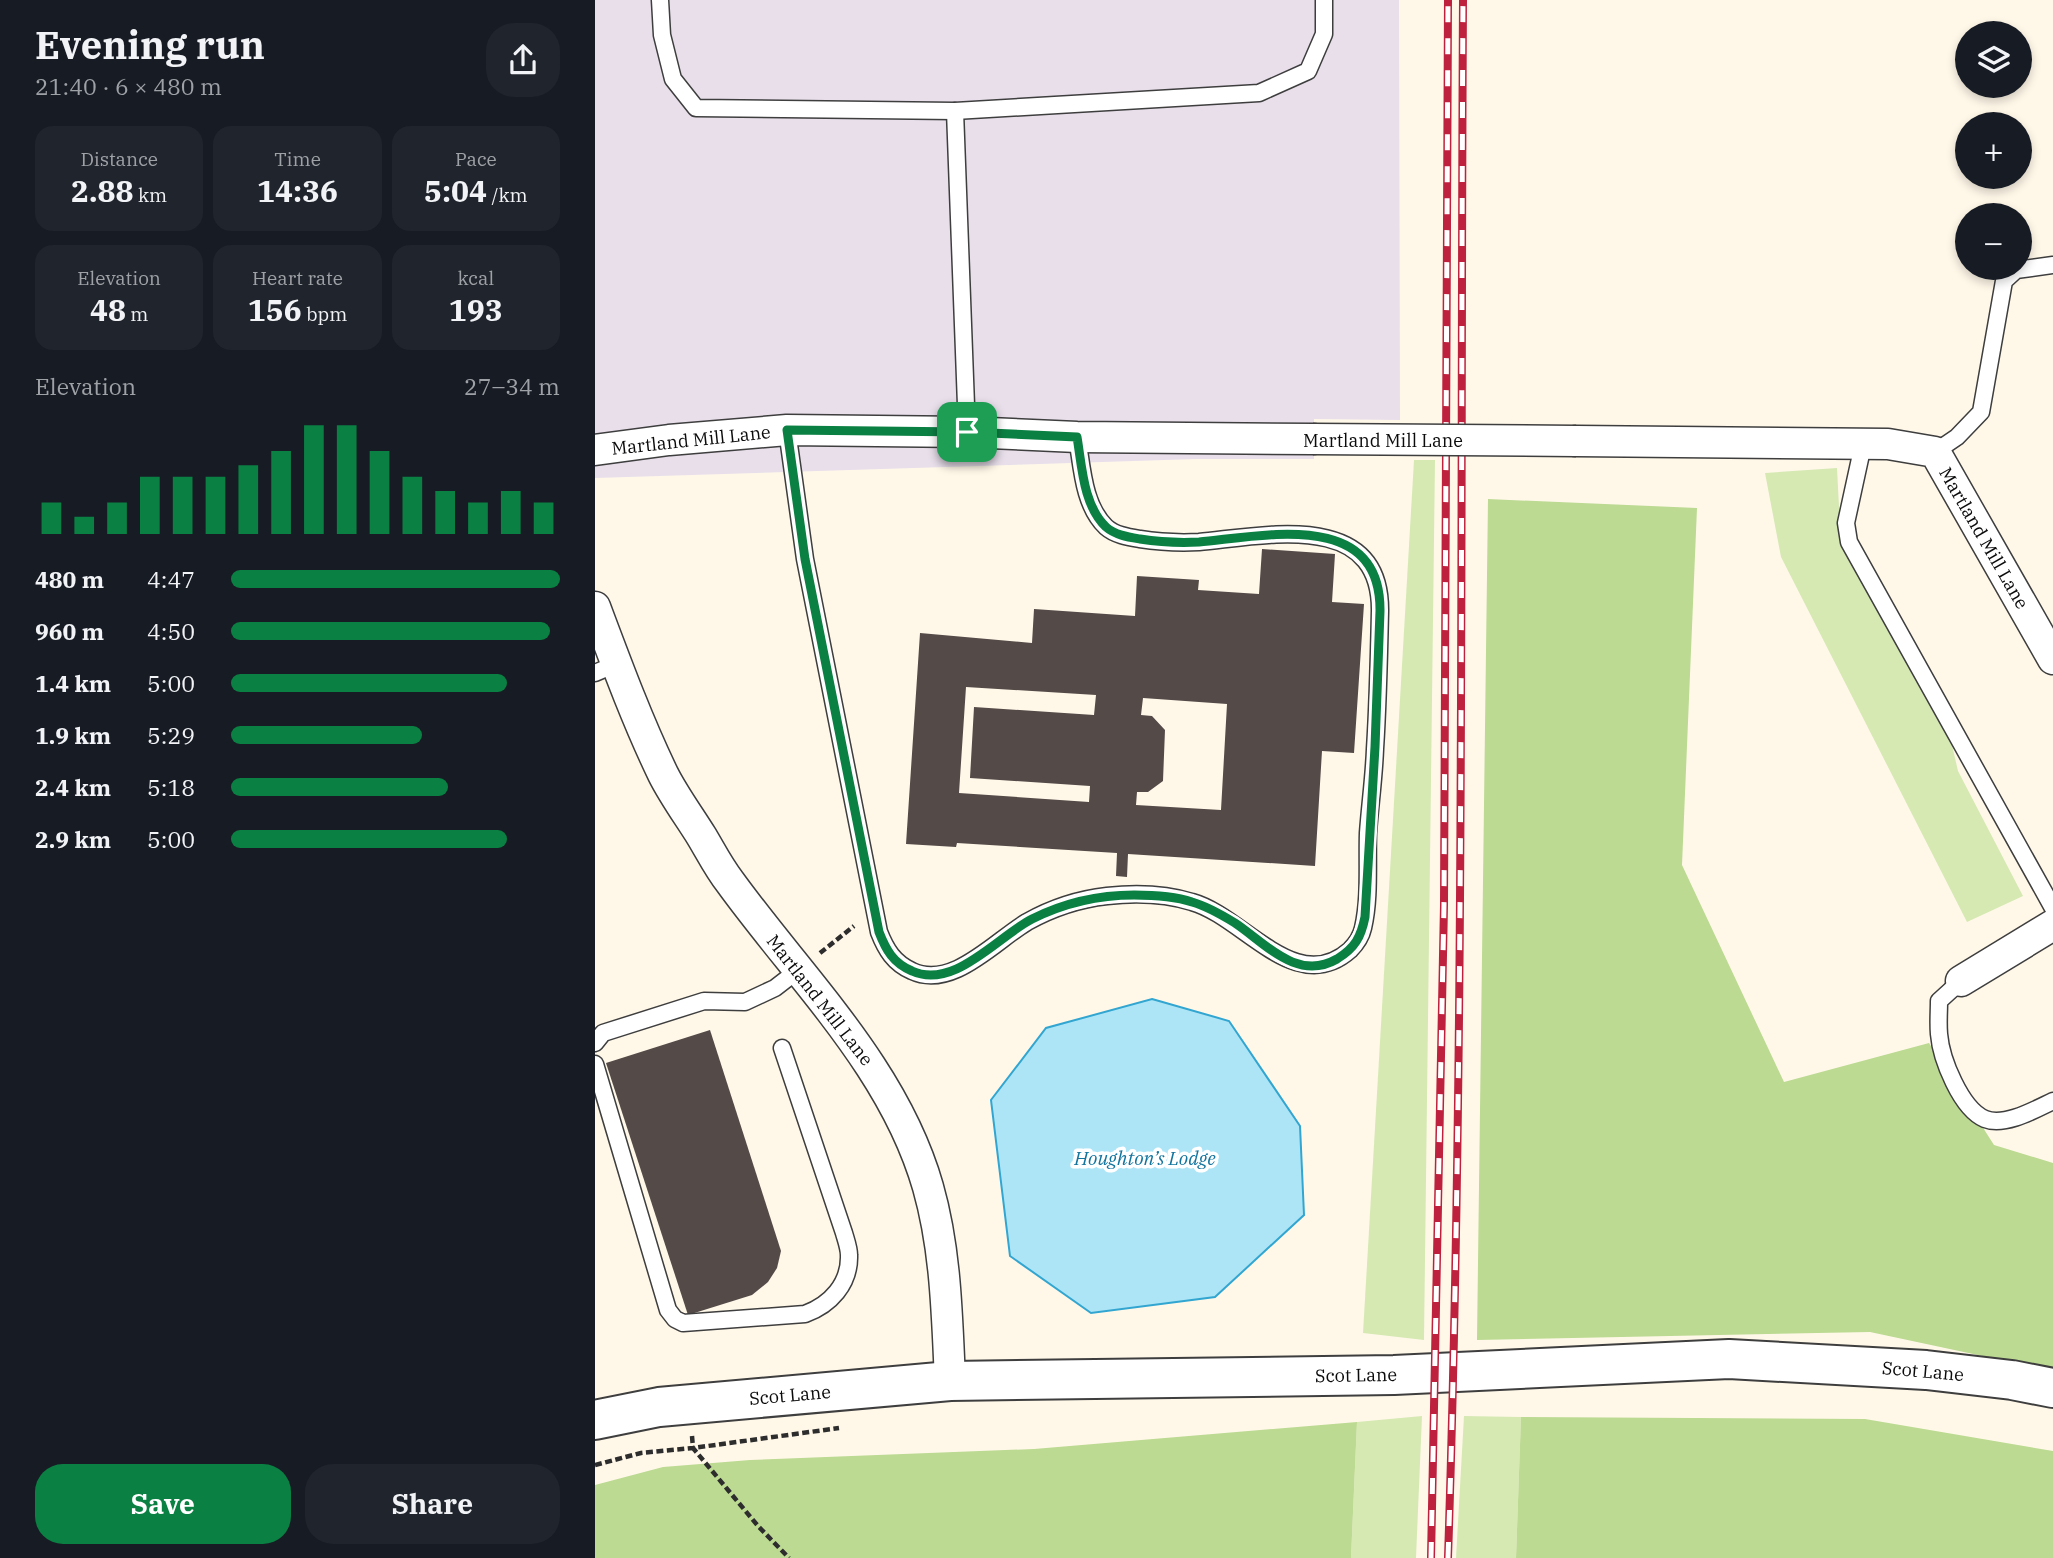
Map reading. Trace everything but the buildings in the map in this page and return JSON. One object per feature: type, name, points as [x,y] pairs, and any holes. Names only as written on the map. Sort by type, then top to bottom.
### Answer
[{"type":"street","name":"Martland Mill Lane","points":[[595,450],[669,440],[787,430],[967,432],[1077,437],[1888,444],[1935,452],[2053,659]]},
{"type":"street","name":"Martland Mill Lane","points":[[595,607],[606,668],[664,775],[728,880],[875,1070],[903,1123],[928,1185],[938,1231],[944,1276],[950,1381]]},
{"type":"street","points":[[1961,981],[2053,925]]},
{"type":"street","name":"Scot Lane","points":[[595,1420],[659,1407],[950,1381],[1394,1375],[1729,1359],[1926,1370],[2012,1380],[2053,1388]]},
{"type":"street","name":"Scot Lane","points":[[595,1402],[659,1407]]},
{"type":"street","points":[[595,1439],[659,1407]]},
{"type":"lane","points":[[660,0],[662,35],[673,79],[696,108],[955,111],[1259,93],[1308,71],[1324,34],[1324,0]]},
{"type":"lane","points":[[955,111],[967,432]]},
{"type":"lane","points":[[1935,452],[1957,437],[1981,412],[2004,281],[2016,270],[2053,265]]},
{"type":"lane","points":[[787,430],[805,559],[875,914],[887,952],[899,964],[927,976],[941,976],[957,970],[1006,935],[1050,911],[1079,901],[1134,895],[1192,902],[1234,923],[1282,958],[1297,965],[1333,961],[1357,944],[1362,931],[1375,747],[1380,611],[1380,592],[1371,572],[1361,555],[1350,545],[1328,538],[1279,533],[1196,542],[1156,541],[1121,535],[1107,528],[1090,501],[1077,437]]},
{"type":"lane","points":[[1863,445],[1846,523],[1849,542],[2053,908]]},
{"type":"lane","points":[[595,1043],[603,1033],[686,1005],[718,1000],[745,1002],[757,998],[797,971]]},
{"type":"lane","points":[[1961,981],[1939,1001],[1939,1036],[1951,1076],[1969,1106],[1986,1119],[2005,1120],[2053,1101]]},
{"type":"lane","points":[[595,1064],[668,1310],[675,1319],[683,1323],[715,1322],[804,1314],[818,1309],[834,1297],[845,1279],[849,1256],[844,1233],[782,1048]]},
{"type":"path","points":[[797,971],[869,915],[875,914]]},
{"type":"path","points":[[693,1448],[758,1526],[789,1558]]},
{"type":"shaded area","points":[[595,0],[1399,0],[1400,420],[1314,419],[1314,459],[1196,459],[595,478]]},
{"type":"green space","points":[[1414,460],[1435,460],[1424,1340],[1363,1333]]},
{"type":"green space","points":[[1837,468],[1841,545],[1952,745],[1958,771],[2023,896],[1967,922],[1781,557],[1765,473]]},
{"type":"green space","points":[[1488,499],[1697,508],[1682,865],[1784,1082],[1929,1043],[1994,1145],[2053,1163],[2053,1371],[1870,1332],[1477,1340]]},
{"type":"green space","points":[[1422,1416],[1416,1558],[1351,1558],[1357,1422]]},
{"type":"green space","points":[[1464,1416],[1521,1417],[1516,1558],[1456,1558]]},
{"type":"green space","points":[[1521,1417],[1865,1419],[2053,1451],[2053,1558],[1516,1558]]},
{"type":"green space","points":[[1357,1422],[1351,1558],[595,1558],[595,1485],[663,1467],[750,1460],[1034,1449]]},
{"type":"water","name":"Houghton’s Lodge","points":[[1152,999],[1229,1021],[1300,1126],[1304,1215],[1215,1297],[1091,1313],[1010,1256],[991,1100],[1046,1028]]},
{"type":"railway","points":[[1431,1558],[1444,905],[1448,0]]},
{"type":"railway","points":[[1448,1558],[1457,1169],[1461,779],[1463,0]]},
{"type":"route","points":[[787,430],[967,432],[1077,437],[1090,501],[1107,528],[1121,535],[1156,541],[1196,542],[1279,533],[1328,538],[1350,545],[1361,555],[1380,592],[1375,747],[1365,917],[1357,944],[1347,953],[1333,961],[1297,965],[1282,958],[1234,923],[1192,902],[1134,895],[1079,901],[1050,911],[1006,935],[957,970],[941,976],[914,972],[899,964],[887,952],[879,932],[805,559],[787,430]]}]
